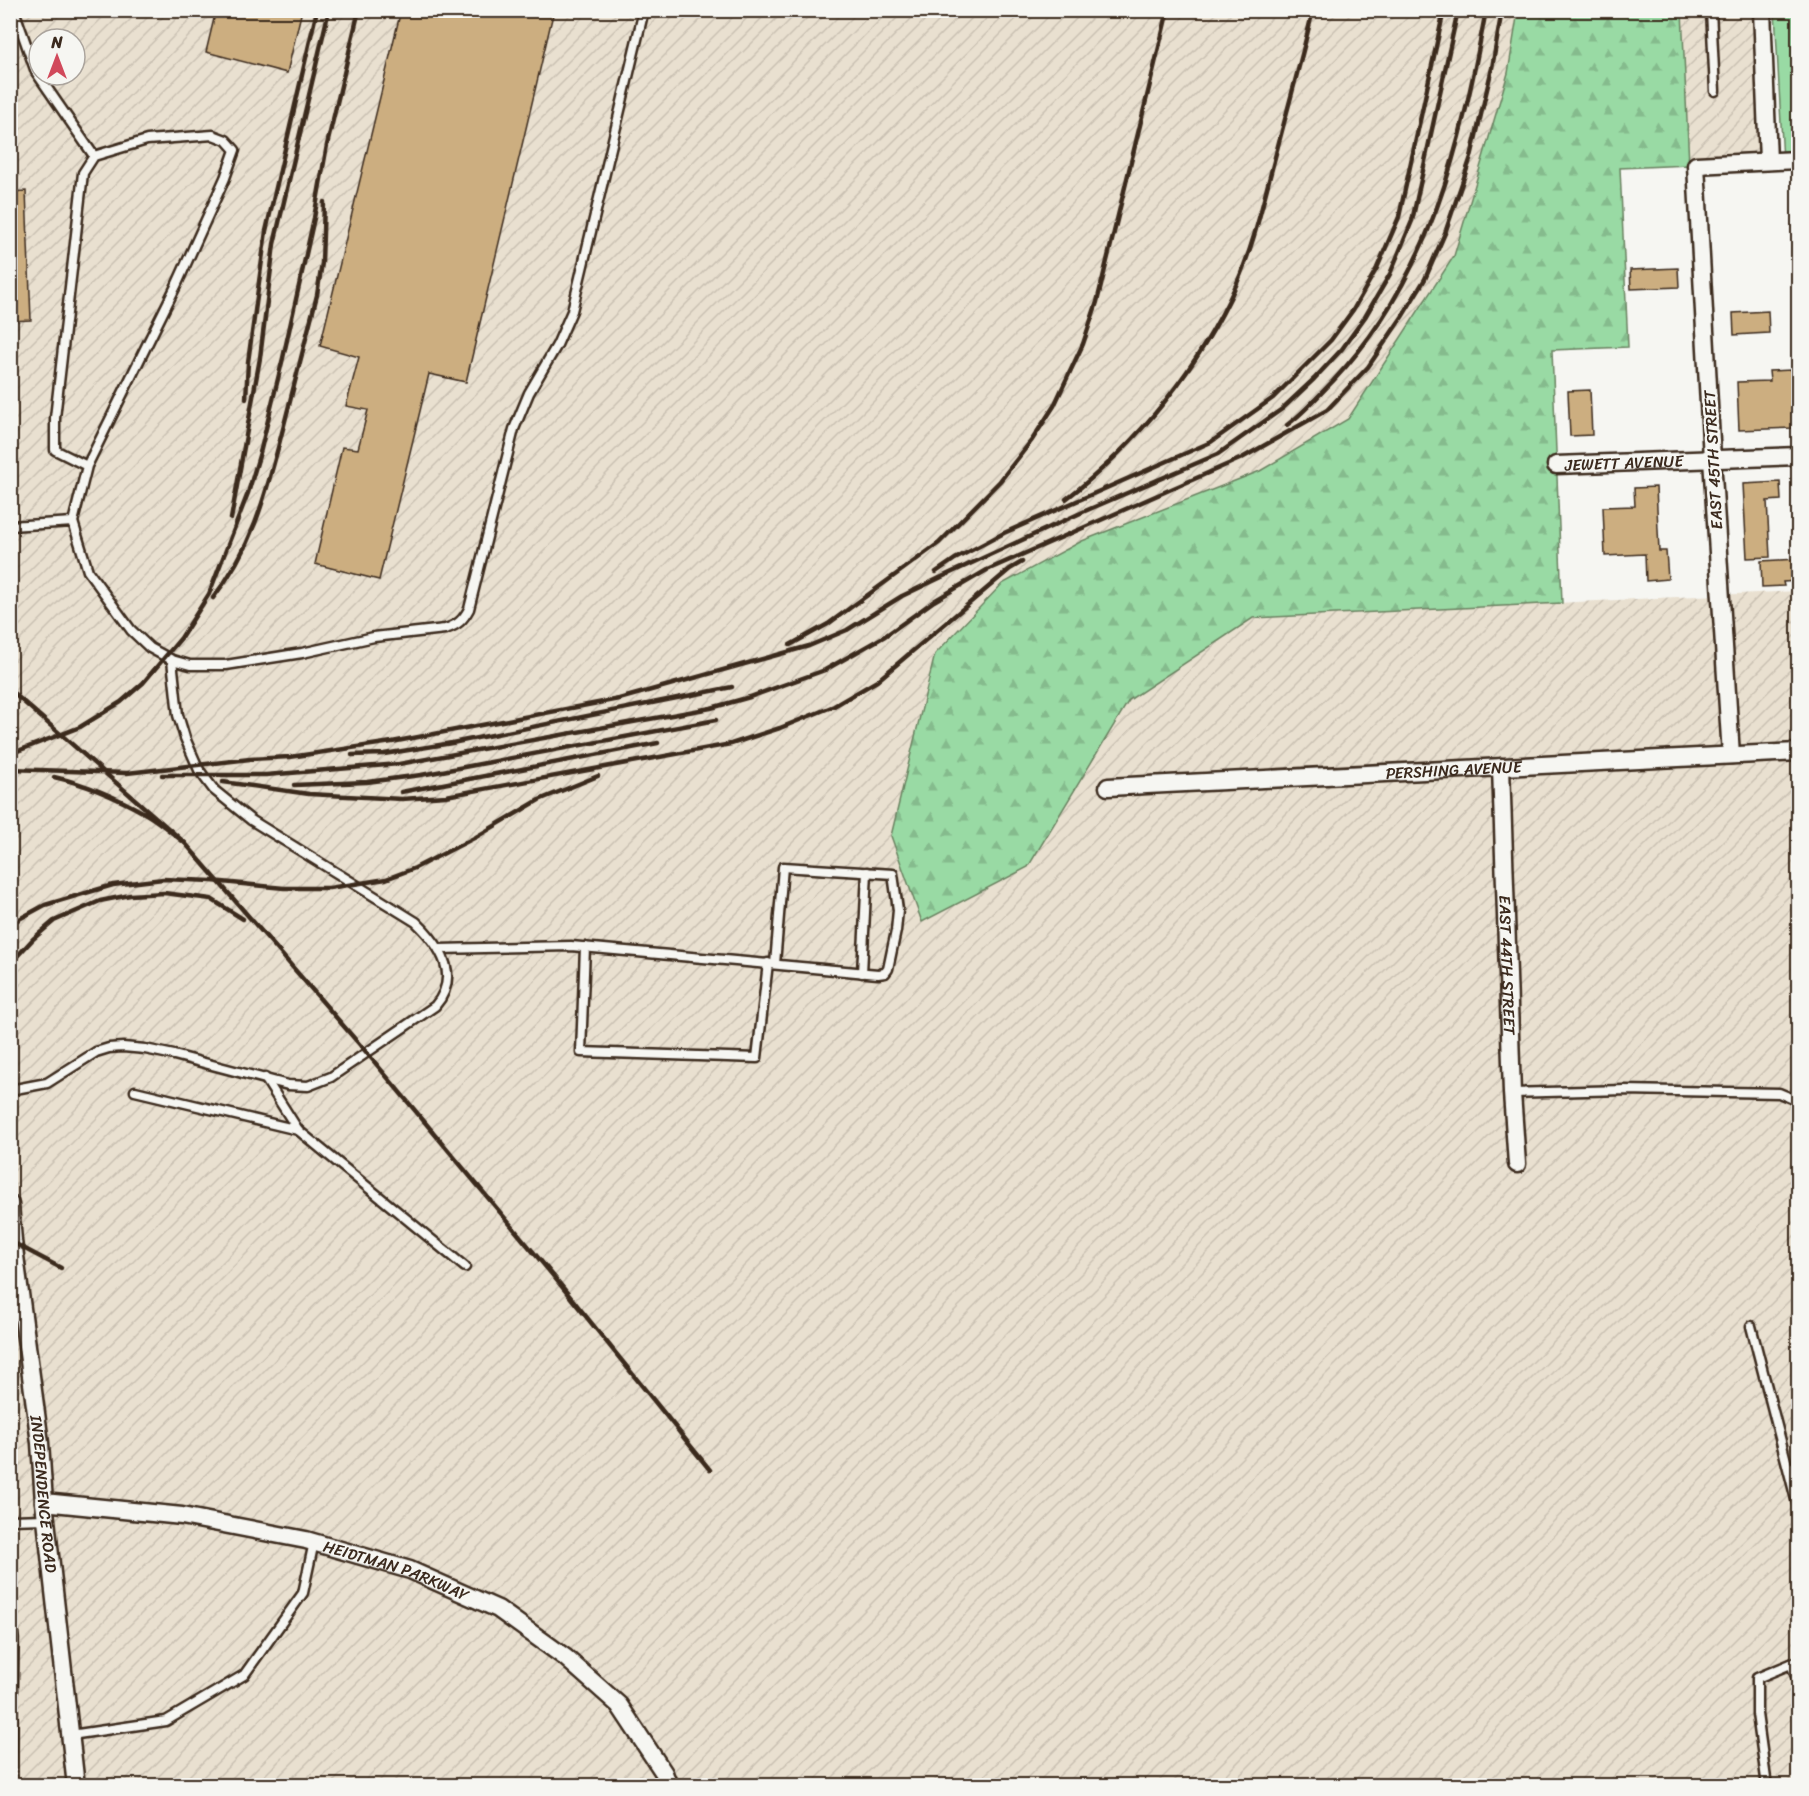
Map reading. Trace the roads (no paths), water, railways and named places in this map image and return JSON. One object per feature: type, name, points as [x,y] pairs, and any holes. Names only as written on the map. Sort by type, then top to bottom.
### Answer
[{"type":"street","points":[[1762,10],[1768,161],[1798,160]]},
{"type":"street","name":"EAST 45TH STREET","points":[[1731,755],[1696,165],[1768,161]]},
{"type":"street","name":"JEWETT AVENUE","points":[[1556,465],[1798,456]]},
{"type":"street","name":"PERSHING AVENUE","points":[[1108,787],[1798,752]]},
{"type":"street","name":"EAST 44TH STREET","points":[[1501,767],[1516,1164]]},
{"type":"street","name":"INDEPENDENCE ROAD","points":[[10,1204],[13,1267],[40,1443],[44,1502],[76,1785]]},
{"type":"street","name":"HEIDTMAN PARKWAY","points":[[44,1502],[182,1516],[314,1542],[410,1570],[498,1609],[566,1658],[619,1705],[664,1773],[669,1785]]},
{"type":"lane","points":[[14,10],[36,72],[94,156]]},
{"type":"lane","points":[[87,466],[55,450],[55,418],[83,173],[94,156],[147,140],[213,135],[226,140],[235,150],[225,178],[176,286],[87,466],[73,522],[88,571],[131,630],[150,648],[172,660],[190,665],[226,665],[302,653],[396,634],[445,629],[455,626],[464,619],[469,609],[517,421],[572,311],[644,10]]},
{"type":"lane","points":[[1711,10],[1715,91]]},
{"type":"lane","points":[[10,526],[73,522]]},
{"type":"lane","points":[[10,1090],[47,1083],[96,1052],[116,1048],[145,1049],[298,1086],[319,1083],[435,1006],[444,996],[448,975],[445,962],[429,934],[400,911],[337,875],[251,820],[214,790],[199,770],[185,738],[178,715],[172,660]]},
{"type":"lane","points":[[439,949],[520,946],[585,947],[772,964],[862,973],[885,973],[888,969],[896,931],[898,910],[894,874],[783,867],[772,964],[758,1058],[581,1052],[585,947]]},
{"type":"lane","points":[[862,973],[867,873]]},
{"type":"lane","points":[[265,1078],[298,1130],[465,1267]]},
{"type":"lane","points":[[1512,1093],[1625,1090],[1779,1093],[1798,1101]]},
{"type":"lane","points":[[135,1091],[298,1130]]},
{"type":"lane","points":[[1751,1326],[1798,1507]]},
{"type":"lane","points":[[1789,1468],[1798,1466]]},
{"type":"lane","points":[[10,1520],[46,1519]]},
{"type":"lane","points":[[71,1735],[166,1721],[244,1675],[303,1593],[314,1542]]},
{"type":"lane","points":[[1767,1785],[1757,1714],[1757,1678],[1795,1662],[1798,1682]]},
{"type":"railway","points":[[246,399],[248,362],[266,231],[317,10]]},
{"type":"railway","points":[[231,519],[260,358],[274,244],[329,10]]},
{"type":"railway","points":[[10,754],[80,727],[121,702],[143,683],[181,638],[209,594],[248,493],[261,449],[314,218],[327,145],[359,10]]},
{"type":"railway","points":[[790,645],[828,624],[939,543],[1000,481],[1032,440],[1054,406],[1083,344],[1097,302],[1168,10]]},
{"type":"railway","points":[[1066,499],[1118,453],[1165,401],[1186,373],[1222,314],[1237,283],[1253,238],[1313,10]]},
{"type":"railway","points":[[936,572],[955,559],[1004,533],[1211,442],[1273,398],[1331,340],[1353,310],[1377,268],[1399,217],[1444,10]]},
{"type":"railway","points":[[10,769],[127,773],[250,759],[290,757],[392,742],[619,699],[809,646],[847,630],[902,596],[948,574],[1085,511],[1218,454],[1282,409],[1314,379],[1342,349],[1365,317],[1390,274],[1412,221],[1458,10]]},
{"type":"railway","points":[[1287,425],[1333,381],[1367,341],[1395,298],[1418,254],[1437,208],[1452,160],[1465,111],[1486,10]]},
{"type":"railway","points":[[162,775],[266,775],[399,764],[711,708],[750,697],[825,670],[885,636],[934,601],[987,570],[1242,458],[1327,410],[1368,367],[1425,279],[1445,233],[1471,157],[1492,68],[1502,10]]},
{"type":"railway","points":[[213,598],[239,558],[249,537],[272,472],[317,295],[322,263],[324,202]]},
{"type":"railway","points":[[223,782],[309,794],[402,799],[446,796],[731,744],[780,728],[834,706],[877,681],[1010,569],[1022,562]]},
{"type":"railway","points":[[352,755],[384,754],[452,743],[732,687]]},
{"type":"railway","points":[[10,690],[185,843],[151,817],[124,802],[54,777]]},
{"type":"railway","points":[[294,785],[367,782],[421,775],[716,720]]},
{"type":"railway","points":[[401,792],[658,743]]},
{"type":"railway","points":[[10,924],[45,905],[113,885],[163,879],[284,888],[329,888],[386,879],[415,868],[476,837],[539,800],[598,776]]},
{"type":"railway","points":[[185,843],[367,1053],[555,1278],[710,1470]]},
{"type":"railway","points":[[10,964],[33,939],[54,921],[100,901],[130,895],[164,893],[211,899],[243,919]]},
{"type":"railway","points":[[10,1241],[61,1268]]},
{"type":"railway","points":[[10,1572],[18,1639],[15,1786]]}]
